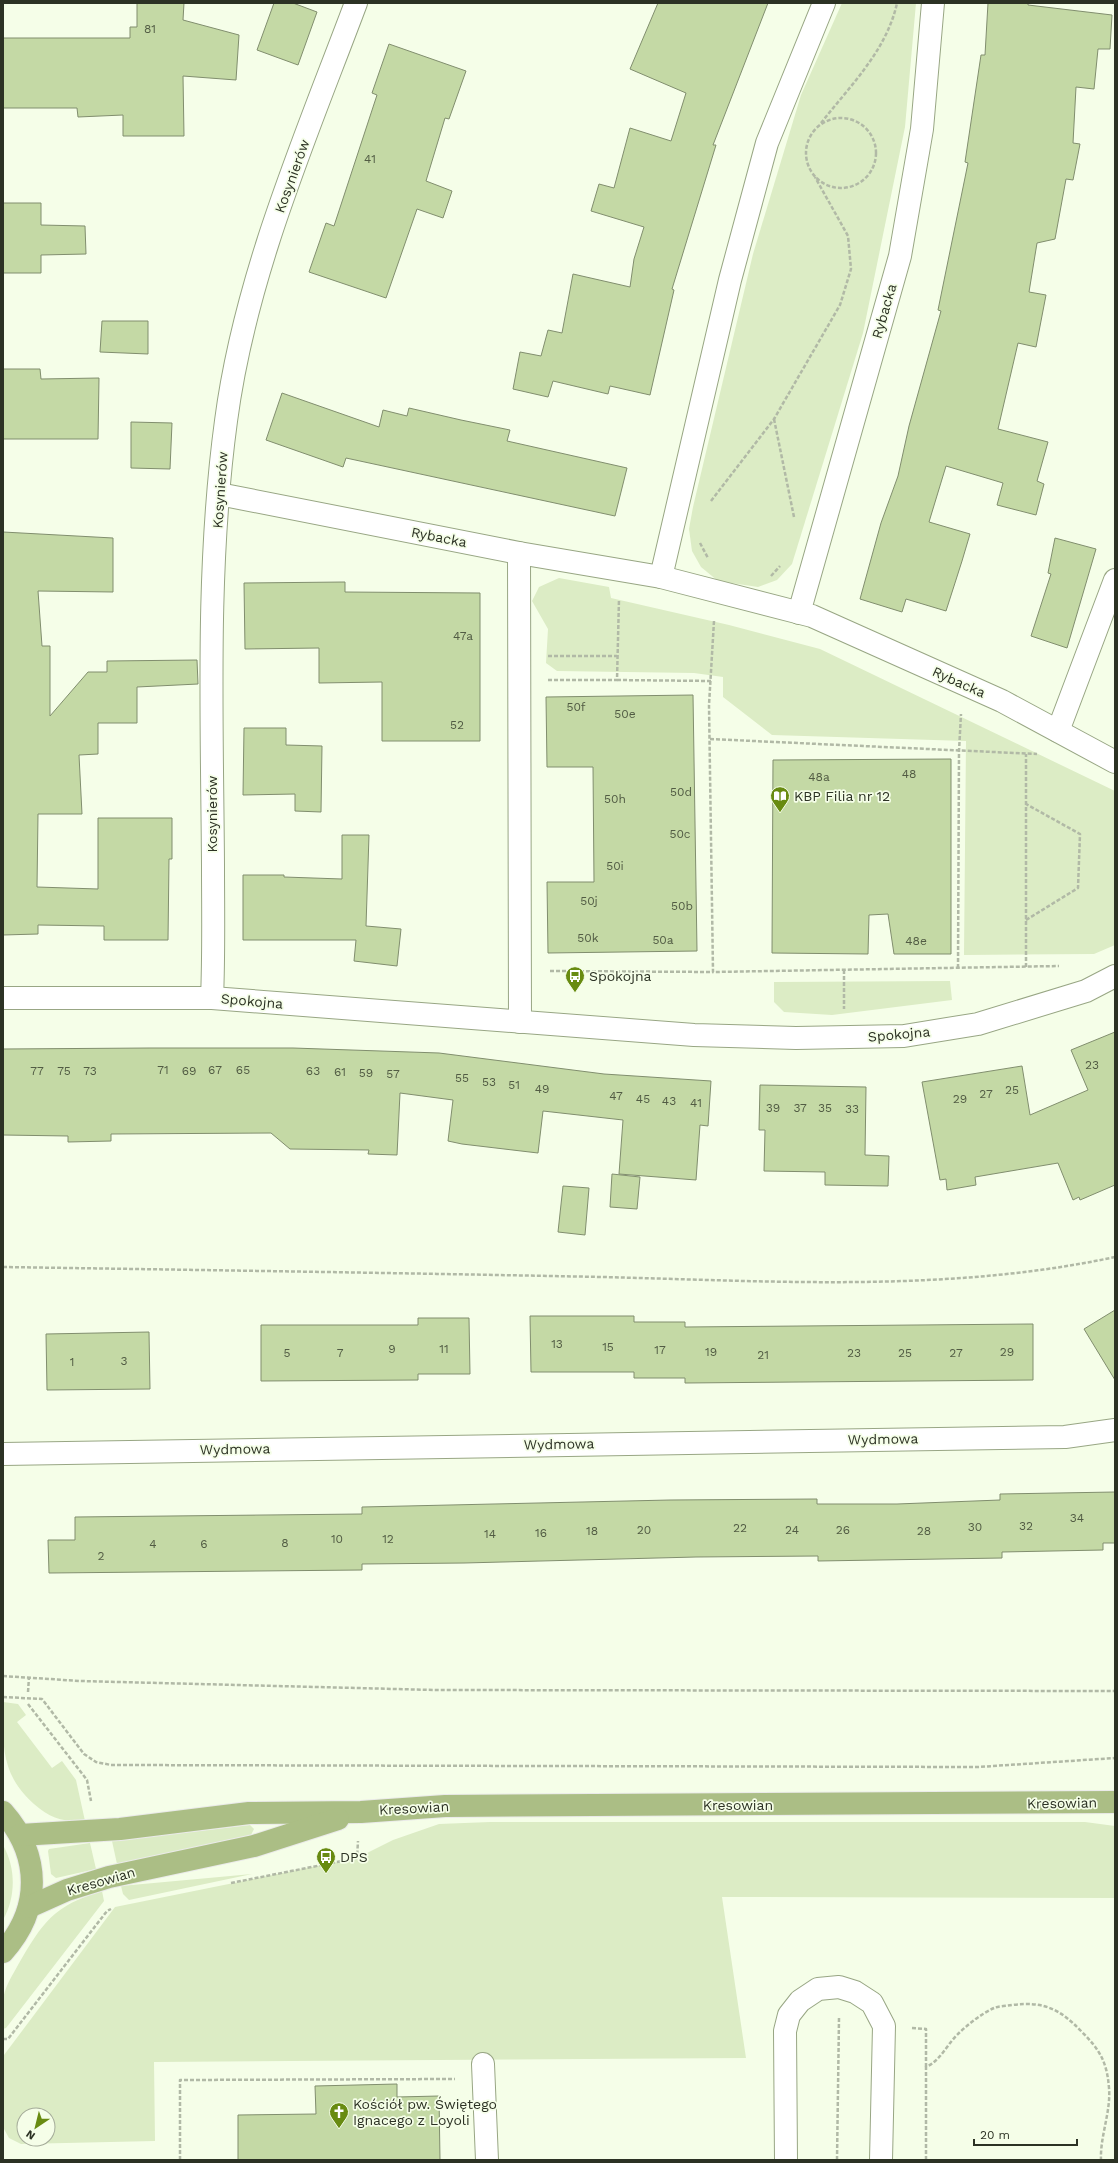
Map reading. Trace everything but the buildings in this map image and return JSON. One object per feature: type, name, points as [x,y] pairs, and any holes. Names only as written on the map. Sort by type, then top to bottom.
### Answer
[{"type":"main road","name":"Kresowian","points":[[20,1835],[120,1829],[249,1813],[360,1812],[468,1806],[1115,1802]]},
{"type":"main road","points":[[3,1812],[20,1835],[27,1849],[31,1866],[32,1890],[29,1907],[17,1934],[3,1952]]},
{"type":"main road","name":"Kresowian","points":[[29,1907],[67,1890],[109,1877],[254,1846],[360,1812]]},
{"type":"street","name":"Kosynierów","points":[[212,998],[212,619],[218,494],[226,420],[243,324],[273,227],[356,3]]},
{"type":"street","points":[[661,577],[730,280],[767,143],[824,3]]},
{"type":"street","name":"Rybacka","points":[[799,613],[900,256],[922,129],[933,3]]},
{"type":"street","name":"Rybacka","points":[[218,494],[519,553],[661,577],[812,616],[995,698],[1115,762]]},
{"type":"street","points":[[519,553],[520,1022]]},
{"type":"street","points":[[1058,731],[1115,580]]},
{"type":"street","name":"Spokojna","points":[[3,998],[212,998],[694,1035],[796,1038],[904,1036],[978,1024],[1086,991],[1115,976]]},
{"type":"street","name":"Wydmowa","points":[[3,1454],[1065,1437],[1115,1430]]},
{"type":"street","points":[[786,2160],[785,2031],[789,2015],[800,2001],[818,1989],[839,1987],[855,1992],[872,2003],[884,2026],[882,2160]]},
{"type":"street","points":[[484,2071],[487,2160]]},
{"type":"path","points":[[710,502],[774,419],[840,305],[851,269],[848,236],[807,164],[806,149],[811,134],[877,52],[894,17],[897,3]]},
{"type":"path","points":[[815,177],[828,185],[836,187],[844,188],[854,185],[864,180],[873,167],[876,152],[873,138],[864,126],[850,118],[835,118],[821,123]]},
{"type":"path","points":[[774,419],[795,520]]},
{"type":"path","points":[[672,532],[697,535],[704,553],[713,565]]},
{"type":"path","points":[[764,577],[771,576],[790,556],[812,564]]},
{"type":"path","points":[[617,680],[619,596],[626,597]]},
{"type":"path","points":[[714,615],[710,739],[713,972],[1062,966]]},
{"type":"path","points":[[519,656],[617,656]]},
{"type":"path","points":[[519,680],[711,681]]},
{"type":"path","points":[[958,968],[958,751],[961,710]]},
{"type":"path","points":[[710,739],[1041,755]]},
{"type":"path","points":[[1026,754],[1026,967]]},
{"type":"path","points":[[1026,804],[1080,834],[1078,888],[1026,920]]},
{"type":"path","points":[[844,970],[844,1037]]},
{"type":"path","points":[[3,1267],[387,1272],[840,1282],[996,1276],[1062,1268],[1115,1257]]},
{"type":"path","points":[[3,1676],[80,1681],[434,1690],[1115,1691]]},
{"type":"path","points":[[28,1692],[29,1677]]},
{"type":"path","points":[[3,1697],[42,1698],[84,1754],[96,1762],[111,1765],[978,1767],[1115,1758]]},
{"type":"path","points":[[28,1704],[86,1780],[92,1806]]},
{"type":"path","points":[[3,2039],[8,2039],[108,1911],[115,1907]]},
{"type":"path","points":[[837,2160],[839,1987]]},
{"type":"path","points":[[926,2160],[926,2067],[935,2063],[958,2034],[978,2017],[995,2007],[1021,2004],[1044,2006],[1066,2015],[1096,2047],[1105,2062],[1109,2088],[1107,2114],[1100,2150],[1101,2160]]},
{"type":"path","points":[[180,2160],[180,2080],[484,2071]]},
{"type":"green space","points":[[842,3],[916,3],[905,127],[863,333],[792,564],[777,580],[758,587],[718,581],[701,567],[692,551],[689,529],[693,507],[753,254],[801,95]]},
{"type":"green space","points":[[559,578],[609,587],[611,598],[729,625],[820,649],[1115,791],[1115,945],[1094,954],[964,955],[966,741],[772,735],[723,697],[723,677],[694,673],[557,671],[546,663],[548,629],[532,601],[539,587]]},
{"type":"green space","points":[[950,981],[952,1000],[832,1015],[784,1012],[774,1002],[774,982]]},
{"type":"green space","points":[[3,1702],[18,1704],[26,1715],[17,1722],[52,1768],[62,1761],[76,1780],[85,1821],[70,1821],[52,1816],[40,1809],[23,1793],[9,1770],[6,1758],[3,1731]]},
{"type":"green space","points":[[490,1822],[1085,1822],[1115,1826],[1115,1898],[722,1897],[746,2058],[154,2062],[155,2141],[56,2143],[56,2107],[16,2107],[16,2142],[9,2138],[4,2129],[4,2055],[115,1907],[357,1858],[393,1840],[439,1824]]},
{"type":"green space","points":[[250,1825],[254,1829],[251,1835],[117,1864],[112,1841]]},
{"type":"green space","points":[[90,1843],[96,1869],[56,1878],[51,1874],[49,1849]]},
{"type":"green space","points":[[3,1845],[10,1863],[13,1882],[10,1902],[3,1920]]},
{"type":"green space","points":[[252,1874],[129,1900],[123,1894],[121,1886]]},
{"type":"green space","points":[[102,1891],[104,1901],[6,2028],[3,2029],[3,2004],[5,1991],[13,1973],[35,1937],[60,1910],[85,1897]]},
{"type":"place","name":"KBP Filia nr 12","points":[[780,813]]},
{"type":"place","name":"Spokojna","points":[[575,993]]},
{"type":"place","name":"DPS","points":[[326,1874]]},
{"type":"place","name":"Kościół pw. Świętego Ignacego z Loyoli","points":[[339,2129]]}]
